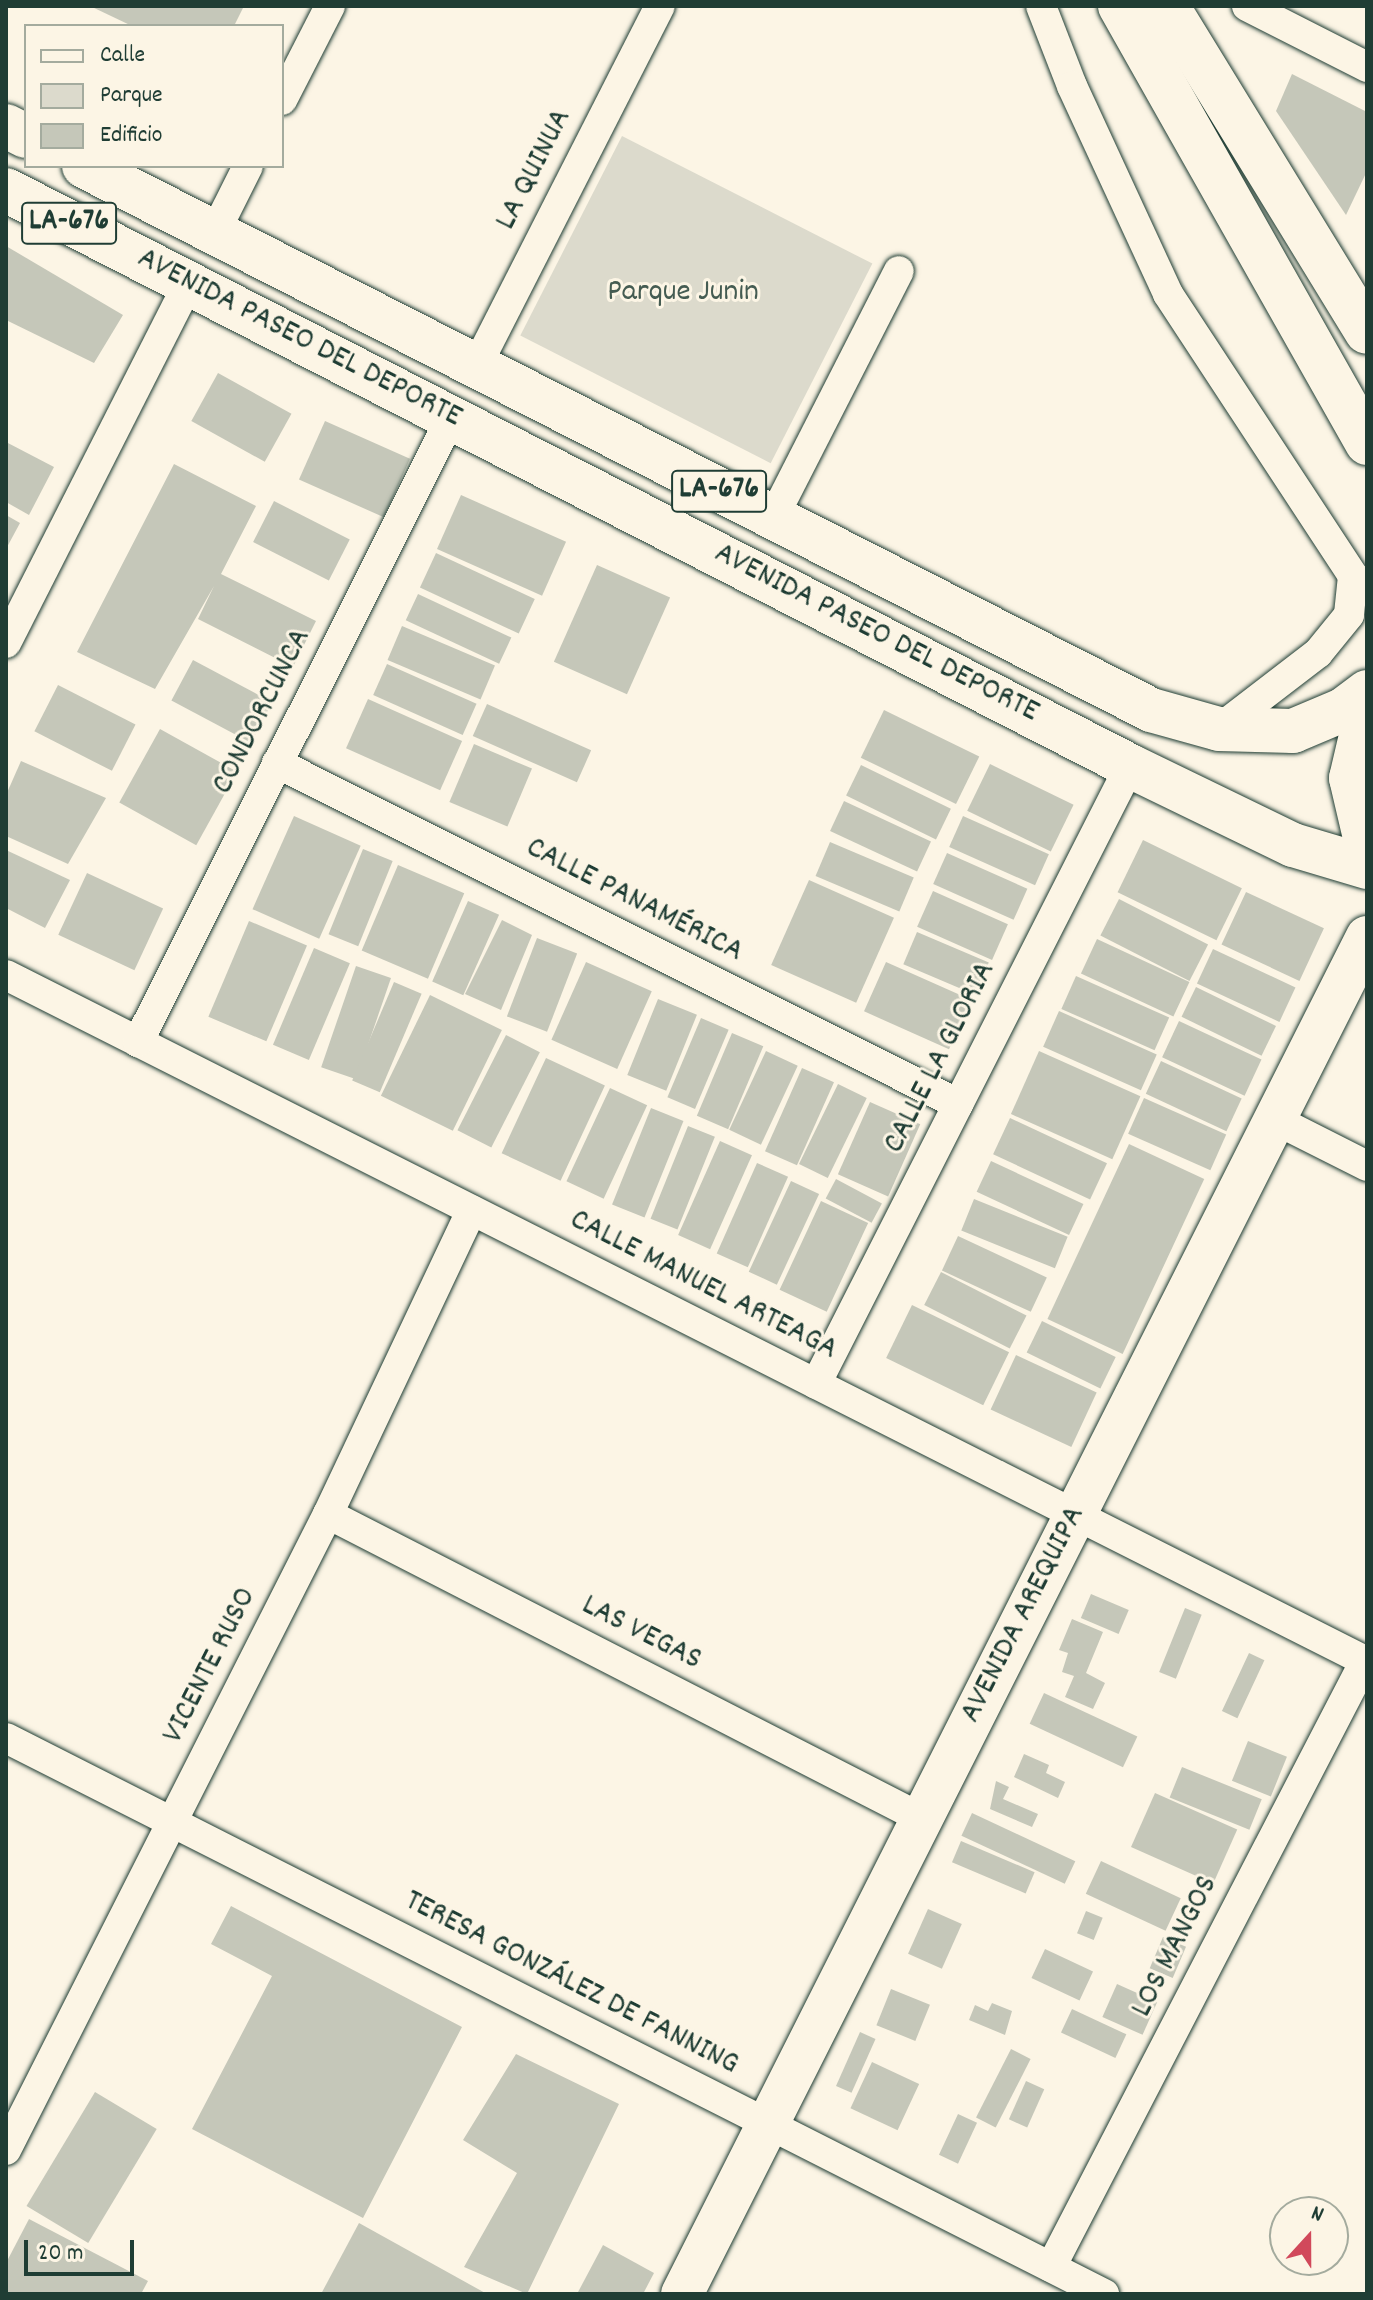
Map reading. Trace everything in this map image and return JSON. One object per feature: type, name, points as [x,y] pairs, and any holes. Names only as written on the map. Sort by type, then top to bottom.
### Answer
[{"type":"main road","points":[[1120,6],[1367,443]]},
{"type":"main road","points":[[1167,6],[1367,332]]},
{"type":"main road","points":[[6,126],[24,135]]},
{"type":"main road","name":"AVENIDA PASEO DEL DEPORTE","points":[[88,168],[1151,710],[1219,729],[1293,731],[1343,710],[1367,692]]},
{"type":"main road","name":"AVENIDA PASEO DEL DEPORTE","points":[[6,190],[1130,766],[1293,845],[1367,867]]},
{"type":"main road","points":[[1367,710],[1351,778],[1367,846]]},
{"type":"street","points":[[284,96],[330,6]]},
{"type":"street","name":"LA QUINUA","points":[[476,367],[660,6]]},
{"type":"street","points":[[1041,6],[1072,86],[1168,294],[1353,576],[1349,615],[1318,653],[1219,729]]},
{"type":"street","points":[[1247,6],[1367,67]]},
{"type":"street","points":[[214,234],[247,168]]},
{"type":"street","points":[[773,518],[899,271]]},
{"type":"street","points":[[6,643],[188,284]]},
{"type":"street","name":"CONDORCUNCA","points":[[138,1042],[452,416]]},
{"type":"street","name":"CALLE PANAMÉRICA","points":[[277,763],[958,1104]]},
{"type":"street","name":"CALLE LA GLORIA","points":[[816,1384],[1130,766]]},
{"type":"street","name":"AVENIDA AREQUIPA","points":[[682,2294],[1367,937]]},
{"type":"street","name":"CALLE MANUEL ARTEAGA","points":[[6,975],[1366,1661]]},
{"type":"street","points":[[1274,1119],[1367,1166]]},
{"type":"street","name":"VICENTE RUSO","points":[[6,2150],[328,1514],[472,1210]]},
{"type":"street","name":"LAS VEGAS","points":[[328,1514],[921,1818]]},
{"type":"street","name":"LOS MANGOS","points":[[1051,2267],[1366,1661]]},
{"type":"street","name":"TERESA GONZÁLEZ DE FANNING","points":[[6,1738],[1104,2294]]},
{"type":"green space","name":"Parque Junin","points":[[622,136],[872,264],[771,463],[520,336]]},
{"type":"building","points":[[90,6],[244,6],[235,24],[128,24]]},
{"type":"building","points":[[1292,74],[1367,112],[1367,171],[1346,215],[1276,111]]},
{"type":"building","points":[[6,246],[123,315],[94,363],[6,320]]},
{"type":"building","points":[[218,373],[291,414],[265,462],[191,421]]},
{"type":"building","points":[[325,421],[410,459],[384,517],[299,479]]},
{"type":"building","points":[[6,442],[54,467],[29,515],[6,502]]},
{"type":"building","points":[[174,464],[256,506],[221,574],[316,621],[293,667],[198,619],[214,586],[155,689],[77,652]]},
{"type":"building","points":[[461,495],[566,542],[542,596],[437,549]]},
{"type":"building","points":[[274,501],[350,540],[329,581],[253,542]]},
{"type":"building","points":[[6,515],[20,523],[6,549]]},
{"type":"building","points":[[436,553],[535,599],[519,634],[420,587]]},
{"type":"building","points":[[597,565],[670,598],[627,694],[554,662]]},
{"type":"building","points":[[418,594],[511,638],[499,664],[406,620]]},
{"type":"building","points":[[402,626],[495,665],[481,700],[388,660]]},
{"type":"building","points":[[193,660],[272,702],[251,743],[171,701]]},
{"type":"building","points":[[387,664],[477,704],[463,735],[373,695]]},
{"type":"building","points":[[58,685],[136,724],[112,771],[34,731]]},
{"type":"building","points":[[368,699],[462,741],[440,790],[346,748]]},
{"type":"building","points":[[487,704],[591,750],[577,782],[473,736]]},
{"type":"building","points":[[884,710],[979,756],[956,804],[861,758]]},
{"type":"building","points":[[160,729],[237,772],[196,845],[119,802]]},
{"type":"building","points":[[474,744],[532,769],[507,827],[449,802]]},
{"type":"building","points":[[21,761],[106,798],[68,864],[6,836],[6,795]]},
{"type":"building","points":[[990,764],[1074,805],[1051,852],[967,811]]},
{"type":"building","points":[[861,765],[951,809],[936,839],[846,796]]},
{"type":"building","points":[[844,801],[931,842],[917,871],[830,831]]},
{"type":"building","points":[[294,816],[361,846],[319,939],[253,909]]},
{"type":"building","points":[[963,816],[1049,854],[1035,885],[949,847]]},
{"type":"building","points":[[1143,840],[1242,888],[1216,940],[1118,892]]},
{"type":"building","points":[[830,842],[914,878],[899,912],[816,876]]},
{"type":"building","points":[[363,849],[393,861],[358,946],[329,934]]},
{"type":"building","points":[[6,850],[70,880],[45,928],[6,908]]},
{"type":"building","points":[[947,853],[1027,889],[1014,920],[933,884]]},
{"type":"building","points":[[398,865],[464,893],[428,979],[362,951]]},
{"type":"building","points":[[87,873],[163,908],[134,970],[58,935]]},
{"type":"building","points":[[809,880],[894,918],[856,1003],[771,965]]},
{"type":"building","points":[[933,891],[1008,924],[992,960],[917,927]]},
{"type":"building","points":[[1246,892],[1324,928],[1299,981],[1221,945]]},
{"type":"building","points":[[1119,899],[1208,944],[1189,981],[1100,936]]},
{"type":"building","points":[[468,901],[499,915],[463,995],[432,981]]},
{"type":"building","points":[[502,920],[532,935],[501,1010],[465,994]]},
{"type":"building","points":[[249,921],[307,946],[266,1041],[208,1017]]},
{"type":"building","points":[[917,932],[989,962],[975,995],[903,964]]},
{"type":"building","points":[[537,938],[577,953],[547,1032],[507,1016]]},
{"type":"building","points":[[1097,939],[1189,982],[1173,1017],[1081,973]]},
{"type":"building","points":[[314,948],[350,963],[309,1060],[273,1045]]},
{"type":"building","points":[[1213,949],[1295,987],[1279,1022],[1197,983]]},
{"type":"building","points":[[586,962],[652,991],[617,1069],[551,1040]]},
{"type":"building","points":[[886,962],[971,1000],[949,1049],[864,1011]]},
{"type":"building","points":[[356,966],[391,978],[356,1079],[321,1067]]},
{"type":"building","points":[[1076,976],[1169,1017],[1155,1050],[1061,1009]]},
{"type":"building","points":[[394,982],[422,994],[380,1092],[352,1080]]},
{"type":"building","points":[[1196,987],[1276,1026],[1262,1056],[1182,1017]]},
{"type":"building","points":[[430,995],[502,1030],[453,1131],[381,1096]]},
{"type":"building","points":[[658,999],[697,1015],[666,1091],[627,1075]]},
{"type":"building","points":[[1059,1011],[1157,1055],[1141,1090],[1043,1047]]},
{"type":"building","points":[[701,1018],[729,1030],[695,1109],[667,1097]]},
{"type":"building","points":[[1179,1021],[1261,1059],[1245,1096],[1162,1057]]},
{"type":"building","points":[[732,1033],[763,1046],[728,1129],[697,1116]]},
{"type":"building","points":[[506,1035],[540,1052],[491,1148],[457,1130]]},
{"type":"building","points":[[766,1051],[798,1066],[761,1145],[729,1130]]},
{"type":"building","points":[[1039,1051],[1140,1096],[1112,1159],[1011,1114]]},
{"type":"building","points":[[546,1058],[605,1085],[561,1181],[502,1153]]},
{"type":"building","points":[[1161,1061],[1242,1099],[1226,1131],[1146,1094]]},
{"type":"building","points":[[802,1068],[834,1082],[797,1165],[765,1151]]},
{"type":"building","points":[[838,1084],[867,1098],[828,1178],[799,1164]]},
{"type":"building","points":[[610,1088],[647,1105],[604,1199],[566,1181]]},
{"type":"building","points":[[1144,1098],[1226,1135],[1210,1170],[1128,1134]]},
{"type":"building","points":[[870,1102],[920,1124],[888,1197],[838,1174]]},
{"type":"building","points":[[651,1108],[683,1121],[644,1218],[612,1204]]},
{"type":"building","points":[[1010,1118],[1107,1163],[1090,1199],[993,1154]]},
{"type":"building","points":[[688,1126],[715,1137],[677,1230],[651,1219]]},
{"type":"building","points":[[720,1141],[752,1155],[710,1249],[678,1235]]},
{"type":"building","points":[[1129,1144],[1204,1179],[1123,1354],[1047,1319]]},
{"type":"building","points":[[991,1161],[1083,1204],[1069,1235],[977,1192]]},
{"type":"building","points":[[757,1163],[788,1177],[748,1267],[717,1253]]},
{"type":"building","points":[[836,1179],[882,1203],[872,1223],[826,1198]]},
{"type":"building","points":[[791,1181],[819,1194],[777,1285],[749,1272]]},
{"type":"building","points":[[974,1199],[1068,1237],[1055,1268],[961,1231]]},
{"type":"building","points":[[821,1201],[868,1223],[827,1312],[780,1290]]},
{"type":"building","points":[[958,1236],[1047,1277],[1031,1312],[942,1270]]},
{"type":"building","points":[[941,1272],[1027,1316],[1010,1349],[924,1305]]},
{"type":"building","points":[[912,1305],[1009,1352],[983,1405],[886,1358]]},
{"type":"building","points":[[1042,1321],[1116,1357],[1100,1388],[1027,1352]]},
{"type":"building","points":[[1016,1355],[1097,1393],[1071,1447],[991,1409]]},
{"type":"building","points":[[1091,1594],[1129,1610],[1119,1634],[1081,1618]]},
{"type":"building","points":[[1185,1608],[1202,1615],[1176,1679],[1159,1672]]},
{"type":"building","points":[[1072,1619],[1103,1632],[1086,1673],[1105,1683],[1093,1709],[1065,1697],[1074,1676],[1062,1672],[1068,1653],[1059,1650]]},
{"type":"building","points":[[1249,1653],[1264,1660],[1237,1718],[1222,1711]]},
{"type":"building","points":[[1044,1693],[1137,1737],[1123,1767],[1030,1724]]},
{"type":"building","points":[[1248,1741],[1287,1757],[1271,1797],[1232,1781]]},
{"type":"building","points":[[1024,1754],[1049,1765],[1046,1773],[1065,1782],[1058,1798],[1014,1777]]},
{"type":"building","points":[[1182,1767],[1262,1799],[1249,1830],[1170,1798]]},
{"type":"building","points":[[996,1781],[1009,1787],[1003,1799],[1038,1814],[1032,1827],[990,1809]]},
{"type":"building","points":[[1155,1793],[1237,1830],[1213,1884],[1131,1847]]},
{"type":"building","points":[[972,1813],[1075,1861],[1065,1884],[961,1836]]},
{"type":"building","points":[[961,1841],[1035,1872],[1026,1893],[952,1862]]},
{"type":"building","points":[[1101,1861],[1181,1898],[1166,1931],[1086,1894]]},
{"type":"building","points":[[231,1906],[462,2027],[363,2218],[192,2129],[272,1976],[211,1944]]},
{"type":"building","points":[[928,1909],[962,1924],[942,1969],[908,1954]]},
{"type":"building","points":[[1086,1911],[1103,1918],[1094,1940],[1077,1933]]},
{"type":"building","points":[[1163,1937],[1186,1947],[1173,1978],[1150,1968]]},
{"type":"building","points":[[1045,1949],[1093,1971],[1080,2000],[1031,1978]]},
{"type":"building","points":[[1117,1984],[1157,2002],[1143,2035],[1102,2017]]},
{"type":"building","points":[[891,1989],[930,2005],[915,2041],[876,2025]]},
{"type":"building","points":[[992,2003],[1012,2011],[1005,2035],[969,2020],[975,2005],[988,2011]]},
{"type":"building","points":[[1072,2009],[1126,2034],[1115,2058],[1061,2033]]},
{"type":"building","points":[[860,2032],[876,2039],[852,2093],[836,2086]]},
{"type":"building","points":[[1011,2049],[1031,2059],[996,2128],[976,2118]]},
{"type":"building","points":[[516,2054],[619,2104],[527,2294],[464,2267],[517,2173],[463,2140]]},
{"type":"building","points":[[872,2062],[919,2084],[898,2130],[850,2108]]},
{"type":"building","points":[[1026,2081],[1044,2089],[1027,2128],[1009,2119]]},
{"type":"building","points":[[95,2092],[157,2129],[88,2243],[26,2206]]},
{"type":"building","points":[[958,2114],[977,2123],[958,2164],[939,2155]]},
{"type":"building","points":[[29,2219],[148,2281],[141,2294],[6,2294],[6,2263]]},
{"type":"building","points":[[359,2223],[487,2294],[321,2294]]},
{"type":"building","points":[[603,2245],[654,2273],[643,2294],[577,2294]]}]
